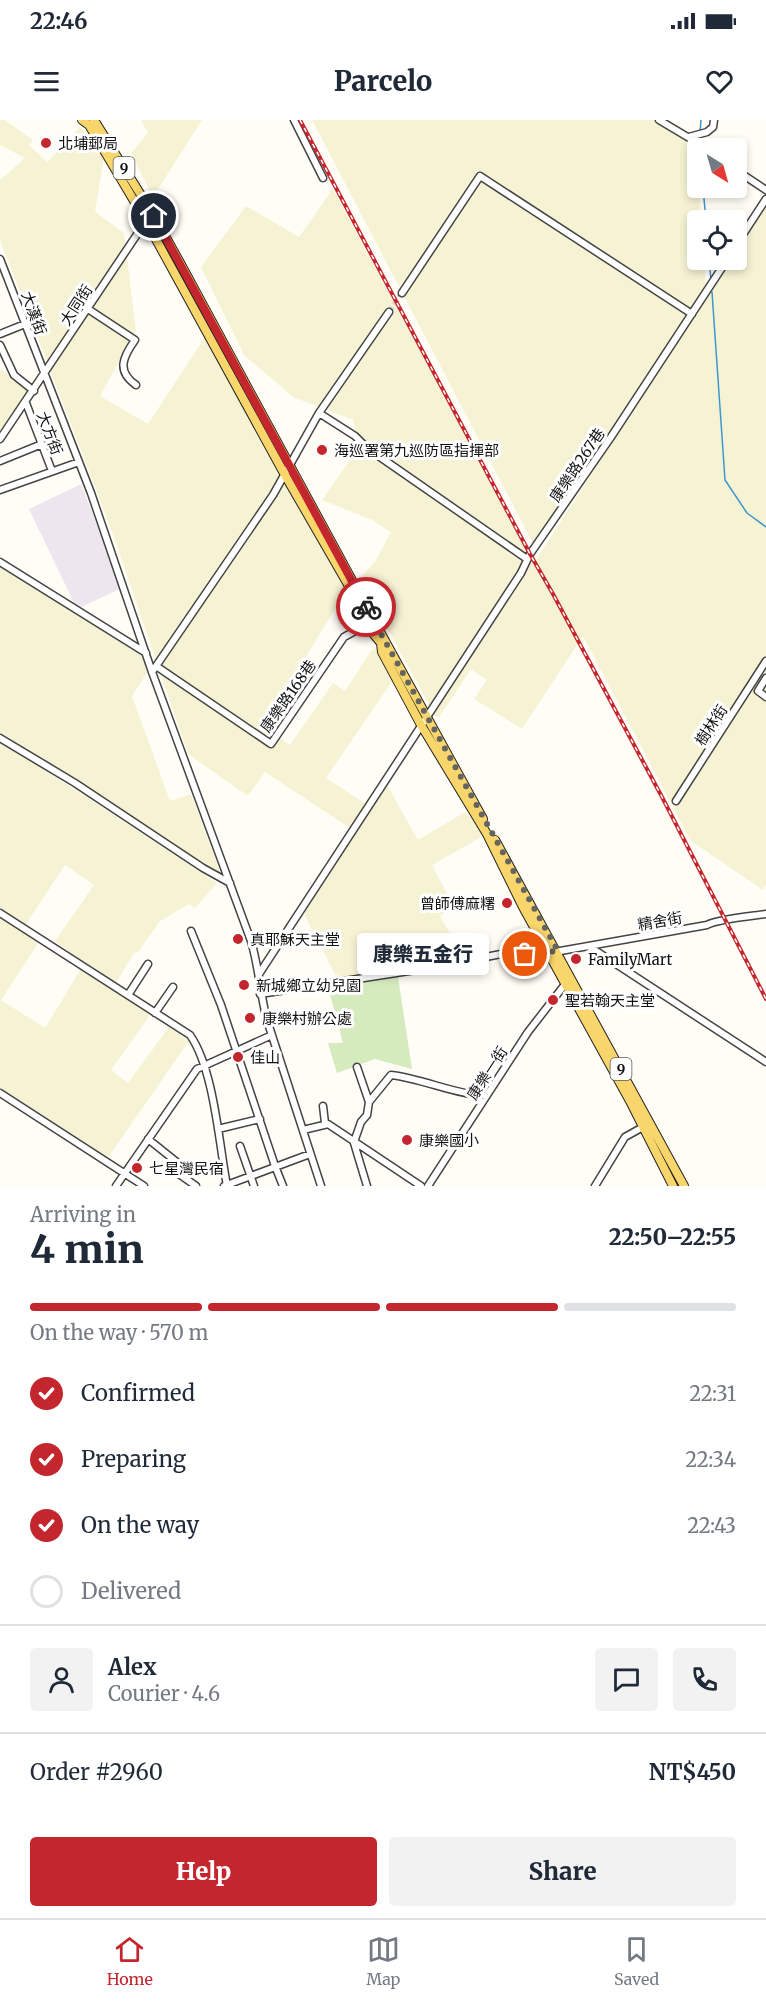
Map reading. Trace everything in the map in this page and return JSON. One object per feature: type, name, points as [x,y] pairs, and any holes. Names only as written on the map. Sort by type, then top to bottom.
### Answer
[{"type":"main road","name":"9","points":[[82,120],[92,122],[154,216],[289,464],[370,623]]},
{"type":"main road","name":"9","points":[[92,122],[204,329],[487,834],[549,953],[569,981],[684,1186]]},
{"type":"main road","points":[[204,329],[212,325]]},
{"type":"main road","name":"9","points":[[424,721],[558,951],[569,981],[643,1127],[669,1184]]},
{"type":"street","points":[[294,120],[323,178]]},
{"type":"street","points":[[659,120],[692,138]]},
{"type":"street","points":[[689,136],[706,132],[713,127],[714,120]]},
{"type":"street","points":[[402,293],[480,176],[692,314]]},
{"type":"street","points":[[747,177],[766,190]]},
{"type":"street","points":[[747,228],[766,199]]},
{"type":"street","name":"大同街","points":[[0,440],[146,221],[154,216]]},
{"type":"street","name":"大漢街","points":[[0,259],[79,462],[251,941],[259,974],[260,994],[321,1186]]},
{"type":"street","name":"康樂路267巷","points":[[259,974],[449,685],[521,573],[527,559],[611,437],[721,270]]},
{"type":"street","points":[[0,279],[8,276]]},
{"type":"street","points":[[88,309],[135,340],[124,357],[124,371],[130,381],[136,385]]},
{"type":"street","points":[[154,669],[285,475],[319,413],[389,312]]},
{"type":"street","points":[[0,334],[26,324]]},
{"type":"street","points":[[0,345],[14,375],[34,391]]},
{"type":"street","name":"大方街","points":[[26,403],[52,471]]},
{"type":"street","points":[[319,413],[356,436],[367,448],[527,559]]},
{"type":"street","points":[[0,461],[42,444]]},
{"type":"street","points":[[0,490],[79,462]]},
{"type":"street","points":[[0,562],[146,653]]},
{"type":"street","name":"康樂路168巷","points":[[154,669],[271,744],[344,637],[370,623]]},
{"type":"street","name":"樹林街","points":[[676,801],[766,662]]},
{"type":"street","points":[[766,678],[758,691],[766,697]]},
{"type":"street","points":[[0,738],[75,783],[230,884]]},
{"type":"street","points":[[0,913],[190,1035],[205,1065],[218,1129],[226,1186],[310,1154]]},
{"type":"street","name":"精舍街","points":[[260,994],[423,969],[501,954],[549,953],[707,925],[714,921],[766,914]]},
{"type":"street","points":[[192,931],[219,999],[283,1186]]},
{"type":"street","points":[[590,946],[766,1062]]},
{"type":"street","points":[[128,995],[148,964]]},
{"type":"street","name":"康樂一街","points":[[428,1186],[528,1032],[569,981]]},
{"type":"street","points":[[155,1013],[174,987]]},
{"type":"street","points":[[116,1186],[197,1069],[272,1035]]},
{"type":"street","points":[[357,1067],[369,1102],[367,1115],[361,1122],[354,1143],[366,1186]]},
{"type":"street","points":[[369,1102],[391,1075],[423,1080],[455,1092],[486,1096]]},
{"type":"street","points":[[0,1093],[144,1186]]},
{"type":"street","points":[[323,1106],[325,1123]]},
{"type":"street","points":[[218,1129],[260,1119]]},
{"type":"street","points":[[303,1130],[325,1123],[421,1186]]},
{"type":"street","points":[[595,1186],[625,1137],[643,1127]]},
{"type":"street","points":[[148,1139],[178,1162],[172,1169],[196,1186]]},
{"type":"street","points":[[240,1146],[254,1186]]},
{"type":"street","points":[[669,1184],[678,1174]]},
{"type":"shaded area","points":[[0,120],[5,120],[33,140],[29,145],[47,162],[80,127],[92,139],[104,158],[95,212],[124,233],[136,330],[100,396],[148,424],[205,337],[353,593],[343,596],[261,730],[272,736],[276,735],[290,745],[333,683],[345,691],[371,651],[381,644],[393,680],[326,778],[372,808],[387,785],[418,840],[465,812],[487,834],[432,865],[454,907],[440,916],[462,955],[338,980],[304,914],[356,832],[265,772],[248,796],[188,754],[110,526],[0,240],[0,180],[25,158],[0,145]]},
{"type":"shaded area","points":[[141,120],[202,120],[153,197],[131,153],[148,133]]},
{"type":"shaded area","points":[[312,120],[656,120],[688,138],[687,198],[700,198],[700,210],[687,210],[687,270],[705,270],[706,289],[535,547]]},
{"type":"shaded area","points":[[333,189],[534,563],[724,270],[747,270],[747,234],[766,204],[766,885],[763,890],[691,841],[583,636],[522,729],[474,699],[487,680],[471,669],[440,716],[436,717],[360,579],[376,560],[391,532],[372,520],[322,500],[359,447],[353,420],[293,397],[244,355],[201,267],[246,206],[299,237],[330,193],[329,191]]},
{"type":"shaded area","points":[[0,369],[32,390],[0,436]]},
{"type":"shaded area","points":[[81,484],[122,588],[77,609],[29,509]]},
{"type":"shaded area","points":[[0,564],[143,657],[147,673],[132,696],[170,801],[191,794],[222,877],[0,735]]},
{"type":"shaded area","points":[[0,741],[217,883],[195,908],[189,904],[160,921],[138,952],[134,953],[114,986],[55,941],[94,885],[65,865],[24,927],[0,911]]},
{"type":"shaded area","points":[[0,916],[39,942],[1,1000],[45,1028],[81,969],[150,1015],[111,1070],[128,1083],[169,1027],[189,1041],[109,1156],[105,1158],[0,1089]]},
{"type":"green space","points":[[398,977],[412,1069],[375,1059],[337,1073],[328,1043],[343,1043],[328,987]]},
{"type":"waterway","points":[[700,132],[701,120]]},
{"type":"waterway","points":[[704,198],[705,210]]},
{"type":"waterway","points":[[710,270],[711,279]]},
{"type":"waterway","points":[[712,292],[725,480],[747,513],[766,527]]},
{"type":"tunnel","points":[[389,312],[402,293]]},
{"type":"railway","points":[[300,120],[530,554],[662,797],[766,999]]},
{"type":"way so far","points":[[366,607],[558,951],[525,954]]},
{"type":"place","name":"北埔郵局","points":[[46,143]]},
{"type":"place","name":"海巡署第九巡防區指揮部","points":[[322,450]]},
{"type":"place","name":"曾師傅麻糬","points":[[507,903]]},
{"type":"place","name":"真耶穌天主堂","points":[[238,939]]},
{"type":"place","name":"康樂五金行","points":[[525,954]]},
{"type":"place","name":"FamilyMart","points":[[576,959]]},
{"type":"place","name":"新城鄉立幼兒園","points":[[244,985]]},
{"type":"place","name":"聖若翰天主堂","points":[[553,1000]]},
{"type":"place","name":"康樂村辦公處","points":[[250,1018]]},
{"type":"place","name":"佳山","points":[[238,1057]]},
{"type":"place","name":"康樂國小","points":[[407,1140]]},
{"type":"place","name":"七星灣民宿","points":[[137,1168]]},
{"type":"route","points":[[154,216],[366,607]]}]
